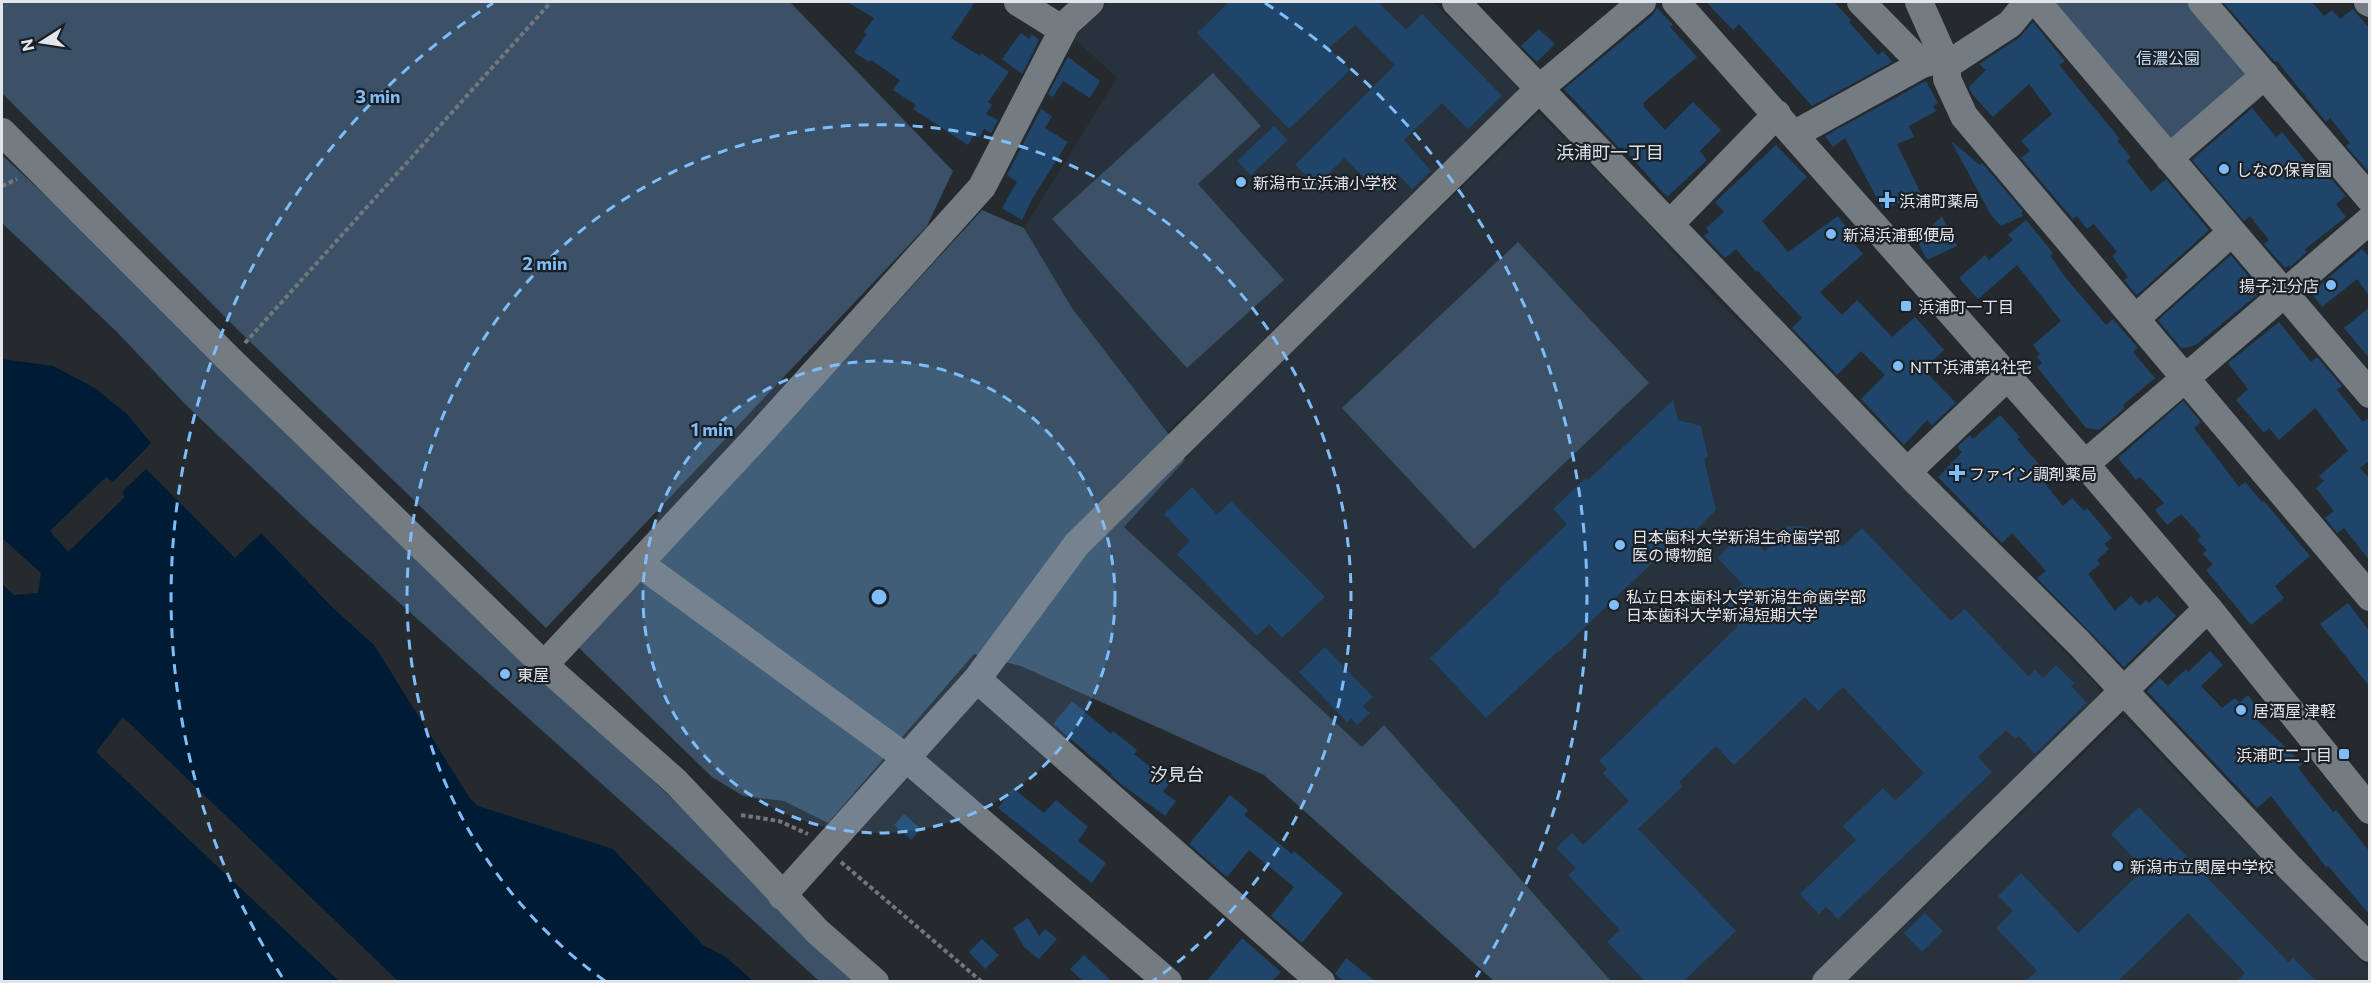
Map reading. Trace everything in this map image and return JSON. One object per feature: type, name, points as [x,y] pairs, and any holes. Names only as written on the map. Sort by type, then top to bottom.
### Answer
[{"type":"street","points":[[1018,2],[1063,30]]},
{"type":"street","points":[[544,665],[762,431],[982,187],[1066,24],[1090,2]]},
{"type":"street","points":[[1456,2],[1907,472],[2079,643],[2290,868],[2370,948]]},
{"type":"street","points":[[782,896],[977,679],[1077,544],[1540,87],[1642,2]]},
{"type":"street","points":[[1676,2],[1786,124],[2208,608],[2370,810]]},
{"type":"street","points":[[1861,2],[1938,62]]},
{"type":"street","points":[[1919,2],[1938,62],[1964,116],[2187,377],[2370,597]]},
{"type":"street","points":[[1670,224],[1786,124],[1938,62],[2010,24],[2028,2]]},
{"type":"street","points":[[2037,2],[2370,394]]},
{"type":"street","points":[[2202,2],[2370,199]]},
{"type":"street","points":[[2169,158],[2265,75]]},
{"type":"street","points":[[2,132],[230,360],[544,665],[676,782],[818,932],[876,981]]},
{"type":"street","points":[[2085,465],[2370,220]]},
{"type":"street","points":[[2136,318],[2232,232]]},
{"type":"street","points":[[1907,472],[2007,377]]},
{"type":"street","points":[[639,563],[905,757],[1168,981]]},
{"type":"street","points":[[1826,981],[2208,608]]},
{"type":"street","points":[[977,679],[1321,981]]},
{"type":"path","points":[[230,360],[550,2]]},
{"type":"path","points":[[2,186],[20,178]]},
{"type":"path","points":[[732,813],[779,821],[804,830],[813,838]]},
{"type":"path","points":[[839,860],[982,981]]},
{"type":"shaded area","name":"新潟市立浜浦小学校","points":[[1107,2],[1433,2],[1517,87],[1517,96],[1167,432],[1072,308],[1024,228],[1117,78],[1074,38]]},
{"type":"shaded area","name":"私立日本歯科大学新潟生命歯学部 日本歯科大学新潟短期大学","points":[[1539,113],[1639,214],[1714,297],[1845,426],[2096,684],[2101,700],[1943,857],[1811,981],[1611,981],[1384,726],[1362,747],[1123,526],[1236,405]]},
{"type":"shaded area","points":[[2,359],[53,366],[95,388],[127,414],[151,443],[113,482],[106,477],[50,531],[68,552],[125,497],[122,492],[146,469],[235,558],[261,533],[333,608],[374,645],[469,797],[478,806],[613,849],[703,945],[726,957],[753,981],[2,981],[2,584],[14,595],[38,593],[41,573],[2,538]]},
{"type":"shaded area","name":"新潟市立関屋中学校","points":[[2120,718],[2126,719],[2370,970],[2369,982],[1846,982]]},
{"type":"green space","points":[[2,2],[790,2],[953,171],[927,226],[546,628],[238,330],[2,93]]},
{"type":"green space","name":"信濃公園","points":[[2053,2],[2191,2],[2252,73],[2171,142]]},
{"type":"green space","points":[[1213,73],[1261,126],[1198,184],[1284,280],[1187,368],[1052,219]]},
{"type":"green space","points":[[2,155],[100,246],[495,633],[693,818],[861,981],[819,981],[310,523],[185,404],[117,332],[2,223]]},
{"type":"green space","points":[[982,210],[1024,228],[1072,308],[1167,432],[1185,460],[1124,527],[1362,747],[1384,725],[1611,981],[1494,981],[1264,775],[1021,666],[974,654],[828,823],[784,801],[743,796],[712,777],[575,644],[725,491]]},
{"type":"green space","points":[[1518,242],[1649,383],[1474,549],[1342,408]]},
{"type":"pier","points":[[123,717],[398,981],[339,981],[96,752]]},
{"type":"building","points":[[847,2],[975,2],[951,38],[980,56],[981,53],[1009,72],[988,102],[992,105],[986,114],[998,120],[991,133],[984,129],[979,138],[974,135],[968,145],[913,109],[916,105],[893,90],[900,80],[871,60],[869,62],[854,52],[867,34],[864,32],[874,18]]},
{"type":"building","points":[[1229,2],[1378,2],[1406,30],[1422,14],[1502,96],[1468,129],[1442,103],[1404,140],[1431,171],[1412,189],[1397,173],[1378,191],[1344,158],[1317,186],[1295,165],[1395,65],[1355,25],[1329,48],[1350,70],[1289,129],[1197,33]]},
{"type":"building","points":[[1706,2],[1834,2],[1878,55],[1883,51],[1892,62],[1812,106],[1739,24],[1733,30]]},
{"type":"building","points":[[2223,2],[2312,2],[2324,16],[2332,10],[2340,19],[2353,9],[2370,29],[2370,173],[2346,146],[2350,143],[2330,118],[2326,122],[2277,61],[2275,62]]},
{"type":"building","points":[[1657,8],[1673,25],[1670,27],[1697,57],[1643,103],[1644,107],[1665,130],[1693,102],[1721,130],[1700,151],[1707,160],[1667,197],[1622,147],[1619,148],[1564,89],[1653,15]]},
{"type":"building","points":[[2033,22],[2065,61],[2059,65],[2120,139],[2117,141],[2131,157],[2127,161],[2151,192],[2166,179],[2209,230],[2137,295],[2124,280],[2128,277],[2112,256],[2117,252],[2094,224],[2087,229],[2077,216],[2073,219],[2021,158],[2030,151],[2021,141],[2052,114],[2029,84],[1993,117],[1972,94],[1969,87],[1986,70],[1979,64],[2019,38]]},
{"type":"building","points":[[1539,29],[1555,44],[1537,62],[1521,46]]},
{"type":"building","points":[[1021,33],[1029,39],[1032,34],[1039,40],[1022,74],[1002,59]]},
{"type":"building","points":[[1068,57],[1100,81],[1090,98],[1063,81],[1053,97],[1048,94]]},
{"type":"building","points":[[1926,81],[1938,103],[1933,106],[1936,111],[1909,126],[1914,137],[1897,144],[1924,200],[1913,210],[1907,199],[1883,210],[1845,138],[1833,147],[1825,136]]},
{"type":"building","points":[[2252,108],[2276,137],[2282,132],[2309,166],[2316,161],[2346,196],[2336,204],[2346,217],[2305,249],[2307,252],[2290,267],[2289,265],[2285,268],[2264,244],[2269,240],[2250,216],[2244,221],[2192,160]]},
{"type":"building","points":[[1041,109],[1052,116],[1045,128],[1068,142],[1032,199],[1022,220],[1002,208],[1017,182],[1007,175]]},
{"type":"building","points":[[1274,126],[1288,140],[1251,175],[1237,161]]},
{"type":"building","points":[[1951,141],[1980,165],[1982,163],[2023,211],[2021,213],[2023,216],[2001,226],[1991,215]]},
{"type":"building","points":[[1776,145],[1807,177],[1762,221],[1788,252],[1838,216],[1850,232],[1847,235],[1863,254],[1820,292],[1842,315],[1857,300],[1892,337],[1915,317],[1944,350],[1923,369],[1956,403],[1932,425],[1927,420],[1904,445],[1861,399],[1885,375],[1861,351],[1837,375],[1792,328],[1802,318],[1758,271],[1756,272],[1736,249],[1725,258],[1704,236],[1709,232],[1706,228],[1724,212],[1715,202]]},
{"type":"building","points":[[1942,216],[1957,246],[1927,260],[1917,241]]},
{"type":"building","points":[[2026,220],[2053,253],[2050,255],[2065,277],[2106,325],[2113,319],[2138,348],[2133,352],[2155,378],[2123,405],[2125,408],[2099,430],[2086,428],[2037,367],[2042,363],[2037,357],[2040,354],[2033,345],[2061,321],[2017,265],[1978,299],[1959,278],[1985,255],[1989,260],[2013,240],[2008,235]]},
{"type":"building","points":[[2362,249],[2370,258],[2370,297],[2357,279],[2322,307],[2311,293]]},
{"type":"building","points":[[2231,255],[2259,289],[2254,292],[2257,295],[2197,344],[2181,348],[2158,320]]},
{"type":"building","points":[[2370,307],[2370,359],[2344,328]]},
{"type":"building","points":[[2279,322],[2311,362],[2317,357],[2342,386],[2337,390],[2363,422],[2370,417],[2370,460],[2360,468],[2370,479],[2370,561],[2344,528],[2337,533],[2325,518],[2334,511],[2316,488],[2324,481],[2319,476],[2348,451],[2315,408],[2279,440],[2269,428],[2264,433],[2236,400],[2248,389],[2228,363]]},
{"type":"building","points":[[1673,400],[1678,420],[1701,426],[1708,457],[1704,459],[1716,510],[1682,544],[1677,539],[1486,718],[1430,658],[1567,524],[1553,509],[1586,478],[1588,480]]},
{"type":"building","points":[[2183,401],[2201,422],[2194,428],[2239,487],[2245,482],[2310,556],[2275,586],[2284,598],[2251,625],[2206,570],[2213,564],[2203,554],[2207,550],[2197,540],[2201,536],[2181,514],[2167,525],[2155,510],[2164,503],[2140,477],[2136,480],[2118,458]]},
{"type":"building","points":[[2000,415],[2020,437],[2017,439],[2049,476],[2043,481],[2063,506],[2072,498],[2084,511],[2087,508],[2112,538],[2104,544],[2109,549],[2097,560],[2100,564],[2088,574],[2115,611],[2131,596],[2140,606],[2146,600],[2149,603],[2157,596],[2176,616],[2124,667],[2037,578],[2046,571],[2012,533],[2002,543],[1938,477],[1962,452],[1957,447],[1970,435],[1973,439]]},
{"type":"building","points":[[1192,487],[1217,515],[1231,501],[1325,597],[1282,638],[1269,624],[1257,636],[1177,554],[1190,541],[1164,514]]},
{"type":"building","points":[[1786,526],[1802,526],[1818,531],[1842,547],[1862,528],[1951,621],[1965,609],[2028,676],[2035,670],[2043,678],[2056,665],[2074,683],[2071,686],[2087,703],[2035,754],[2019,736],[2015,739],[2006,730],[1978,757],[1992,772],[1838,919],[1826,907],[1819,914],[1800,894],[1856,840],[1843,826],[1883,788],[1895,801],[1924,773],[1843,687],[1818,711],[1805,697],[1734,765],[1716,746],[1679,782],[1683,786],[1638,829],[1736,931],[1684,981],[1645,981],[1607,942],[1620,930],[1568,875],[1576,868],[1556,848],[1572,833],[1583,845],[1629,801],[1603,773],[1607,769],[1599,761],[1738,626],[1719,606],[1742,584],[1718,558],[1744,531],[1765,551],[1773,544],[1789,537]]},
{"type":"building","points":[[2348,603],[2370,632],[2370,687],[2320,624]]},
{"type":"building","points":[[1325,647],[1373,697],[1363,706],[1370,713],[1357,725],[1351,718],[1347,722],[1299,672]]},
{"type":"building","points":[[2210,651],[2223,665],[2201,686],[2222,708],[2235,698],[2239,703],[2248,695],[2264,717],[2258,721],[2303,764],[2298,768],[2333,812],[2336,810],[2370,852],[2370,915],[2328,866],[2326,867],[2271,796],[2257,808],[2147,691],[2160,678],[2168,686],[2186,669],[2188,672]]},
{"type":"building","points":[[1072,701],[1111,734],[1113,731],[1137,750],[1134,754],[1170,782],[1163,792],[1176,801],[1165,816],[1121,784],[1053,724]]},
{"type":"building","points":[[1013,788],[1044,813],[1056,800],[1088,827],[1078,841],[1106,863],[1092,883],[998,808]]},
{"type":"building","points":[[1230,795],[1248,810],[1244,815],[1292,854],[1294,851],[1343,893],[1302,943],[1271,916],[1294,887],[1249,850],[1227,877],[1189,844]]},
{"type":"building","points":[[2139,807],[2288,962],[2293,958],[2316,981],[2237,981],[2245,973],[2188,913],[2118,981],[2025,981],[2037,971],[1996,928],[2013,911],[1998,896],[2021,873],[2078,933],[2144,869],[2111,834]]},
{"type":"building","points":[[904,814],[921,829],[911,840],[894,825]]},
{"type":"building","points":[[1925,913],[1943,931],[1922,952],[1904,933]]},
{"type":"building","points":[[1028,918],[1039,936],[1045,929],[1057,939],[1039,959],[1024,947],[1013,928]]},
{"type":"building","points":[[1242,938],[1281,972],[1272,981],[1207,981]]},
{"type":"building","points":[[982,939],[999,955],[985,969],[969,952]]},
{"type":"building","points":[[1084,955],[1111,981],[1083,981],[1070,969]]},
{"type":"building","points":[[1346,958],[1375,981],[1344,981],[1335,974]]},
{"type":"place","name":"しなの保育園","points":[[2224,169]]},
{"type":"place","name":"新潟市立浜浦小学校","points":[[1241,182]]},
{"type":"place","name":"浜浦町薬局","points":[[1887,200]]},
{"type":"place","name":"新潟浜浦郵便局","points":[[1831,234]]},
{"type":"place","name":"揚子江分店","points":[[2331,285]]},
{"type":"place","name":"浜浦町一丁目","points":[[1906,306]]},
{"type":"place","name":"NTT浜浦第4社宅","points":[[1898,366]]},
{"type":"place","name":"ファイン調剤薬局","points":[[1957,473]]},
{"type":"place","name":"日本歯科大学新潟生命歯学部 医の博物館","points":[[1620,545]]},
{"type":"place","name":"私立日本歯科大学新潟生命歯学部 日本歯科大学新潟短期大学","points":[[1614,605]]},
{"type":"place","name":"東屋","points":[[505,674]]},
{"type":"place","name":"居酒屋 津軽","points":[[2241,710]]},
{"type":"place","name":"浜浦町二丁目","points":[[2344,754]]},
{"type":"place","name":"新潟市立関屋中学校","points":[[2118,866]]},
{"type":"district","name":"浜浦町一丁目","points":[[1610,152]]},
{"type":"district","name":"汐見台","points":[[1177,774]]}]
